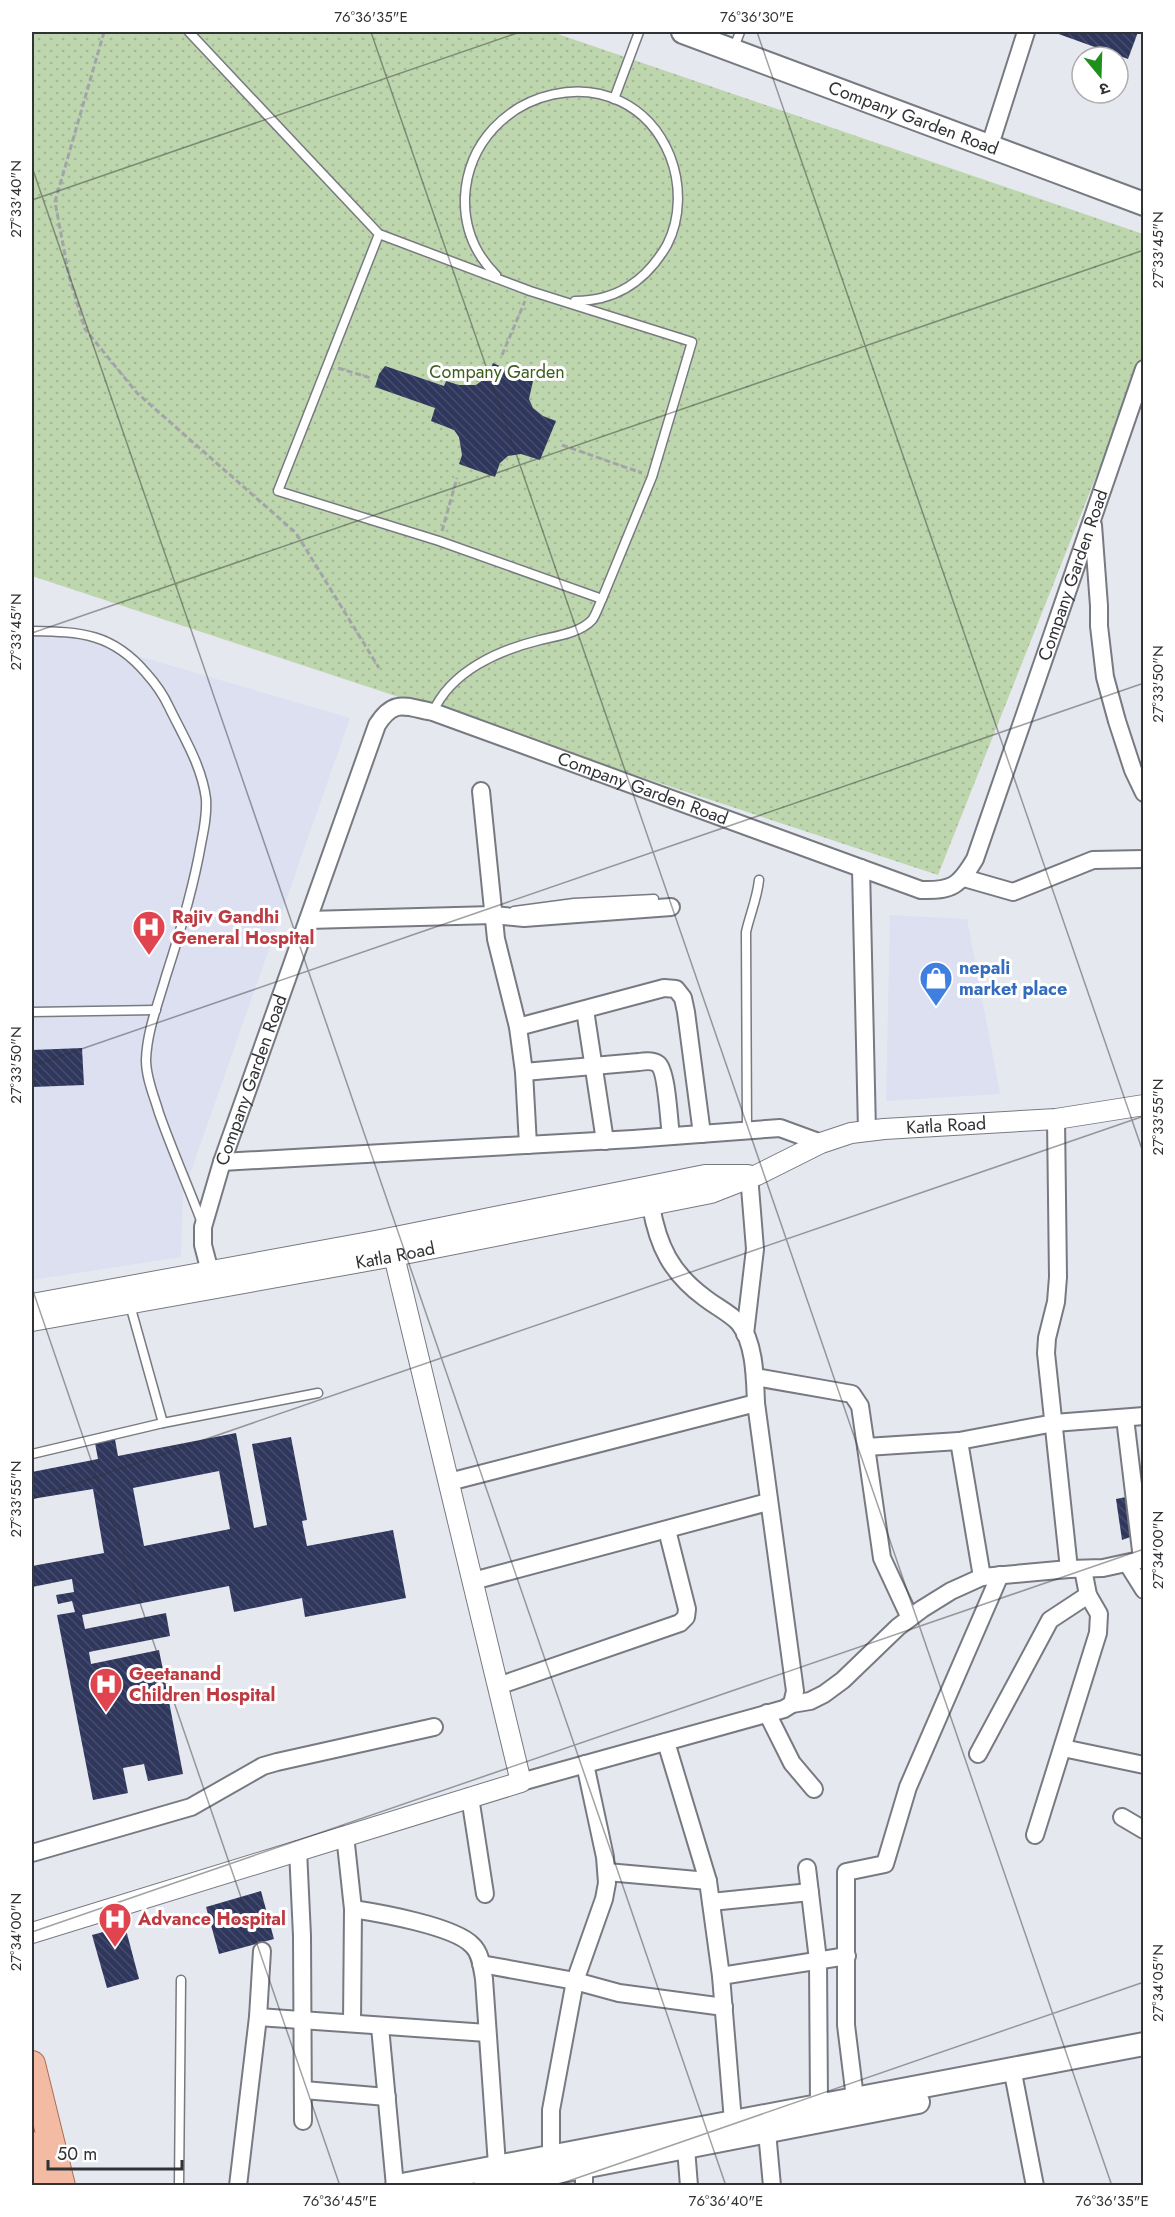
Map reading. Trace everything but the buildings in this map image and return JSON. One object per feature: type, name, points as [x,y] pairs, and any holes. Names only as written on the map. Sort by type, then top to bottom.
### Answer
[{"type":"main road","name":"Company Garden Road","points":[[683,32],[737,41],[990,145],[1143,204]]},
{"type":"main road","points":[[484,2186],[584,2176],[686,2148],[767,2132],[1143,2044]]},
{"type":"main road","points":[[396,2186],[855,2098],[1143,2060]]},
{"type":"main road","points":[[32,2064],[62,2186]]},
{"type":"main road","points":[[32,2145],[42,2186]]},
{"type":"street","points":[[990,145],[1026,32]]},
{"type":"street","name":"Company Garden Road","points":[[212,1281],[203,1245],[203,1227],[222,1162],[376,724],[386,710],[399,706],[433,712],[921,890],[938,891],[952,888],[964,878],[975,859],[1143,369]]},
{"type":"street","points":[[1092,517],[1099,626],[1105,676],[1117,721],[1143,793]]},
{"type":"street","points":[[481,791],[496,939],[518,1028],[524,1072],[528,1145]]},
{"type":"street","points":[[964,878],[1013,892],[1093,860],[1143,859]]},
{"type":"street","points":[[861,868],[867,1131]]},
{"type":"street","points":[[308,920],[493,915],[524,918],[671,907]]},
{"type":"street","points":[[518,1028],[664,988],[676,989],[683,998],[686,1012],[702,1134]]},
{"type":"street","points":[[585,1010],[605,1141]]},
{"type":"street","points":[[524,1072],[650,1061],[658,1064],[662,1069],[664,1080],[671,1136]]},
{"type":"street","name":"Katla Road","points":[[620,1202],[651,1206],[711,1193],[821,1143],[851,1133],[1056,1119],[1143,1105]]},
{"type":"street","points":[[1035,1834],[1098,1633],[1099,1614],[1076,1569],[1046,1353],[1047,1338],[1056,1302],[1058,1277],[1056,1119]]},
{"type":"street","points":[[222,1162],[605,1141],[780,1128],[821,1143]]},
{"type":"street","name":"Katla Road","points":[[32,1321],[128,1296],[382,1252],[620,1202],[705,1175],[751,1176]]},
{"type":"street","points":[[745,1334],[755,1250],[751,1176]]},
{"type":"street","points":[[651,1206],[654,1226],[677,1273],[691,1288],[738,1322],[745,1334],[755,1377],[768,1502],[795,1691],[792,1704]]},
{"type":"street","points":[[382,1252],[449,1482],[521,1782]]},
{"type":"street","name":"Katla Road","points":[[32,1304],[128,1296]]},
{"type":"street","points":[[755,1377],[852,1394],[860,1406],[882,1558],[909,1618]]},
{"type":"street","points":[[449,1482],[756,1403]]},
{"type":"street","points":[[866,1447],[959,1441],[1054,1423],[1143,1416]]},
{"type":"street","points":[[1125,1418],[1138,1560],[1143,1590]]},
{"type":"street","points":[[959,1441],[982,1577]]},
{"type":"street","points":[[473,1581],[768,1502]]},
{"type":"street","points":[[498,1686],[680,1623],[686,1617],[687,1609],[667,1530]]},
{"type":"street","points":[[32,1933],[470,1797],[784,1709],[792,1704],[810,1701],[843,1680],[909,1618],[951,1591],[982,1577],[1103,1568],[1138,1560]]},
{"type":"street","points":[[855,2098],[846,2025],[846,1872],[885,1864],[908,1786],[1000,1575]]},
{"type":"street","points":[[978,1754],[1050,1620],[1088,1595]]},
{"type":"street","points":[[767,1713],[792,1763],[814,1789]]},
{"type":"street","points":[[32,1854],[183,1810],[263,1766],[434,1726]]},
{"type":"street","points":[[666,1742],[708,1881],[722,1976],[733,2121]]},
{"type":"street","points":[[1063,1748],[1143,1763]]},
{"type":"street","points":[[551,2156],[552,2099],[575,1981],[604,1899],[607,1872],[585,1764]]},
{"type":"street","points":[[470,1797],[484,1894]]},
{"type":"street","points":[[1122,1817],[1143,1830]]},
{"type":"street","points":[[345,1836],[353,1909],[352,2023]]},
{"type":"street","points":[[298,1850],[302,1936],[303,2121]]},
{"type":"street","points":[[807,1868],[818,1960],[819,2105]]},
{"type":"street","points":[[607,1872],[708,1881]]},
{"type":"street","points":[[711,1902],[810,1892]]},
{"type":"street","points":[[353,1909],[388,1914],[454,1934],[472,1944],[478,1953],[484,1979],[497,2165]]},
{"type":"street","points":[[238,2186],[258,2017],[262,1952]]},
{"type":"street","points":[[722,1976],[847,1956]]},
{"type":"street","points":[[481,1964],[575,1981],[644,1997],[724,2007]]},
{"type":"street","points":[[258,2017],[303,2022],[352,2023],[380,2027],[487,2033]]},
{"type":"street","points":[[380,2027],[396,2186]]},
{"type":"street","points":[[1013,2076],[1035,2186]]},
{"type":"street","points":[[304,2090],[387,2097]]},
{"type":"street","points":[[767,2132],[772,2186]]},
{"type":"street","points":[[686,2148],[689,2186]]},
{"type":"lane","points":[[189,32],[379,234],[530,291],[692,342],[652,477],[592,620],[566,634],[498,653],[468,671],[439,698],[433,712]]},
{"type":"lane","points":[[614,99],[639,32]]},
{"type":"lane","points":[[500,278],[481,260],[470,236],[465,210],[466,183],[473,158],[487,134],[506,116],[529,101],[554,93],[581,91],[614,99],[632,107],[651,124],[665,145],[675,168],[678,193],[676,218],[668,242],[659,257],[637,282],[615,295],[592,301],[566,301]]},
{"type":"lane","points":[[379,234],[278,491],[439,541],[602,599]]},
{"type":"lane","points":[[32,631],[73,632],[122,649],[156,685],[167,702],[201,778],[206,800],[206,819],[198,864],[156,1010],[147,1045],[146,1064],[167,1134],[203,1227]]},
{"type":"lane","points":[[747,1132],[746,932],[756,902],[759,880]]},
{"type":"lane","points":[[493,915],[574,903],[654,899]]},
{"type":"lane","points":[[32,1012],[156,1010]]},
{"type":"lane","points":[[128,1296],[163,1423]]},
{"type":"lane","points":[[32,1454],[163,1423],[318,1393]]},
{"type":"lane","points":[[179,2186],[181,1980]]},
{"type":"path","points":[[104,32],[55,202],[69,276],[86,329],[137,393],[296,533],[379,668]]},
{"type":"path","points":[[502,355],[530,291]]},
{"type":"path","points":[[328,364],[371,378]]},
{"type":"path","points":[[562,445],[652,477]]},
{"type":"path","points":[[439,541],[457,478]]},
{"type":"shaded area","name":"Rajiv Gandhi General Hospital","points":[[32,625],[350,718],[183,1194],[181,1257],[32,1280]]},
{"type":"shaded area","name":"nepali market place","points":[[890,915],[967,919],[1000,1094],[886,1101]]},
{"type":"green space","name":"Company Garden","points":[[32,32],[552,32],[1143,234],[1143,358],[938,875],[32,576]]},
{"type":"place","name":"Rajiv Gandhi General Hospital","points":[[149,956]]},
{"type":"place","name":"nepali market place","points":[[936,1007]]},
{"type":"place","name":"Geetanand Children Hospital","points":[[106,1713]]},
{"type":"place","name":"Advance Hospital","points":[[115,1948]]}]
